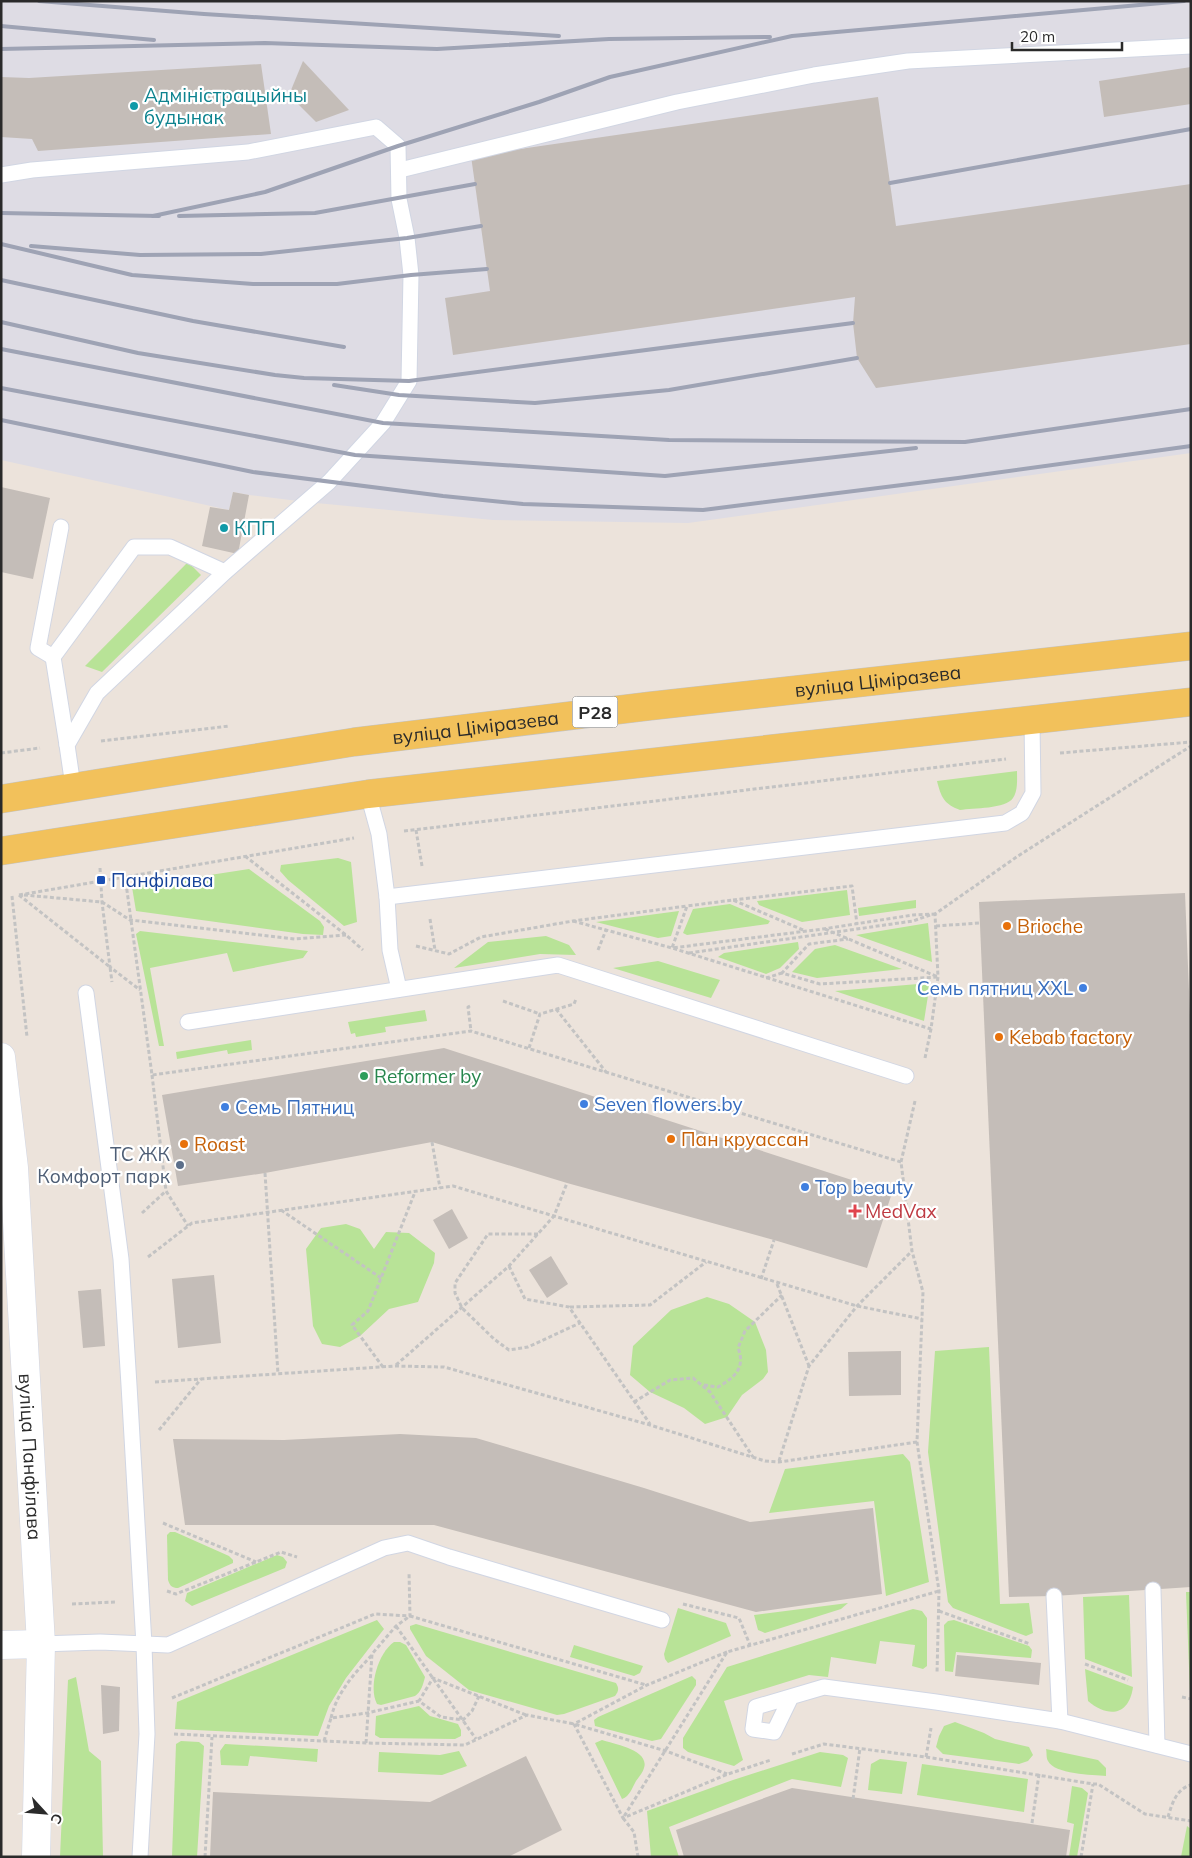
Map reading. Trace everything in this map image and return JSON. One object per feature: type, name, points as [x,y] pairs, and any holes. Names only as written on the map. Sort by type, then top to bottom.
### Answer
[{"type":"main road","name":"вуліца Ціміразева","points":[[1,798],[354,742],[478,726],[1191,646]]},
{"type":"main road","points":[[1,851],[368,794],[1191,702]]},
{"type":"street","name":"вуліца Панфілава","points":[[1,1057],[14,1168],[41,1644],[36,1857]]},
{"type":"street","points":[[1,1645],[41,1644]]},
{"type":"lane","points":[[400,170],[676,102],[814,75],[908,61],[1191,46]]},
{"type":"lane","points":[[1,175],[32,170],[248,152],[376,127],[398,146],[400,170],[399,198],[407,238],[411,275],[409,381],[384,423],[355,455],[328,482],[225,572],[97,693],[67,745]]},
{"type":"lane","points":[[52,657],[38,648],[61,527]]},
{"type":"lane","points":[[72,786],[52,657],[134,547],[170,547],[225,572]]},
{"type":"lane","points":[[387,898],[1005,823],[1022,813],[1033,793],[1032,721]]},
{"type":"lane","points":[[368,794],[379,834],[387,898],[390,950],[399,988]]},
{"type":"lane","points":[[188,1022],[558,965],[906,1076]]},
{"type":"lane","points":[[86,993],[121,1260],[129,1385],[142,1601],[147,1734],[140,1857]]},
{"type":"lane","points":[[41,1644],[100,1642],[168,1645],[384,1548],[408,1543],[449,1557],[662,1620]]},
{"type":"lane","points":[[1153,1590],[1157,1745]]},
{"type":"lane","points":[[1054,1596],[1060,1721]]},
{"type":"lane","points":[[791,1696],[824,1687],[936,1702],[1060,1721],[1191,1754]]},
{"type":"path","points":[[346,935],[295,939],[130,920],[102,902],[19,894],[379,834],[1033,755],[1191,742]]},
{"type":"path","points":[[688,953],[913,921],[935,914],[1018,856],[1191,746]]},
{"type":"path","points":[[245,856],[346,935],[369,956],[367,946]]},
{"type":"path","points":[[125,876],[166,1191],[188,1226]]},
{"type":"path","points":[[100,880],[110,967],[140,990]]},
{"type":"path","points":[[390,950],[419,945],[450,954],[481,937],[573,921],[852,886],[857,924]]},
{"type":"path","points":[[733,900],[803,930]]},
{"type":"path","points":[[672,948],[687,906]]},
{"type":"path","points":[[672,948],[803,930],[823,929],[913,915],[935,914]]},
{"type":"path","points":[[923,1067],[931,1029],[938,977],[935,914]]},
{"type":"path","points":[[573,921],[672,948],[931,1029]]},
{"type":"path","points":[[936,926],[980,923]]},
{"type":"path","points":[[823,929],[938,977]]},
{"type":"path","points":[[766,978],[782,972],[809,944],[848,939]]},
{"type":"path","points":[[782,972],[820,984],[938,977]]},
{"type":"path","points":[[502,1000],[540,1014]]},
{"type":"path","points":[[471,1031],[468,1006],[477,1005]]},
{"type":"path","points":[[556,1010],[606,1072]]},
{"type":"path","points":[[152,1075],[471,1031],[901,1162]]},
{"type":"path","points":[[916,1096],[901,1162],[912,1251],[923,1292],[917,1442],[939,1591],[936,1702],[926,1757]]},
{"type":"path","points":[[432,1142],[440,1188]]},
{"type":"path","points":[[265,1173],[278,1374]]},
{"type":"path","points":[[396,1366],[509,1266],[554,1216],[566,1183]]},
{"type":"path","points":[[142,1262],[192,1223],[453,1186],[777,1284],[857,1306],[922,1319]]},
{"type":"path","points":[[137,1217],[166,1191]]},
{"type":"path","points":[[383,1367],[352,1325],[368,1312],[416,1191]]},
{"type":"path","points":[[281,1210],[381,1278]]},
{"type":"path","points":[[538,1234],[488,1234],[455,1283],[455,1293],[462,1308],[494,1339],[509,1350],[528,1347],[580,1323]]},
{"type":"path","points":[[761,1279],[774,1240]]},
{"type":"path","points":[[779,1462],[809,1366],[857,1306],[912,1251]]},
{"type":"path","points":[[509,1266],[525,1299],[569,1307],[650,1304],[706,1262]]},
{"type":"path","points":[[777,1284],[809,1366]]},
{"type":"path","points":[[702,1385],[718,1387],[731,1379],[740,1368],[742,1358],[738,1348],[745,1332],[782,1295]]},
{"type":"path","points":[[569,1307],[650,1425]]},
{"type":"path","points":[[129,1385],[396,1366],[444,1367],[650,1425],[765,1461],[779,1462],[917,1442]]},
{"type":"path","points":[[634,1402],[670,1380],[693,1378],[710,1392],[754,1458]]},
{"type":"path","points":[[155,1426],[155,1435],[201,1379]]},
{"type":"path","points":[[160,1532],[160,1522],[256,1562]]},
{"type":"path","points":[[408,1543],[410,1616]]},
{"type":"path","points":[[38,1591],[69,1588],[72,1604],[142,1601]]},
{"type":"path","points":[[168,1645],[168,1699],[375,1614],[410,1616],[647,1685]]},
{"type":"path","points":[[324,1741],[334,1707],[348,1681],[396,1626],[410,1616]]},
{"type":"path","points":[[396,1626],[476,1739]]},
{"type":"path","points":[[574,1724],[647,1685],[727,1652]]},
{"type":"path","points":[[366,1743],[372,1654]]},
{"type":"path","points":[[432,1678],[526,1715],[574,1724],[666,1751],[728,1774]]},
{"type":"path","points":[[331,1718],[367,1713],[419,1701],[432,1678]]},
{"type":"path","points":[[463,1720],[472,1711],[479,1696]]},
{"type":"path","points":[[419,1701],[440,1717],[463,1720]]},
{"type":"path","points":[[147,1734],[465,1745],[526,1715]]},
{"type":"path","points":[[574,1724],[623,1818],[728,1774],[780,1758]]},
{"type":"path","points":[[205,1857],[212,1737]]},
{"type":"path","points":[[789,1755],[824,1744],[1039,1774],[1098,1784],[1145,1814],[1191,1821]]},
{"type":"path","points":[[853,1799],[860,1748]]},
{"type":"path","points":[[1032,1823],[1039,1774]]},
{"type":"path","points":[[1081,1857],[1093,1784]]},
{"type":"path","points":[[1168,1818],[1174,1798],[1185,1787],[1191,1785]]},
{"type":"shaded area","points":[[1,1],[1191,1],[1191,453],[688,523],[493,520],[306,502],[233,492],[229,510],[1,460]]},
{"type":"green space","points":[[188,562],[201,575],[102,672],[85,666]]},
{"type":"green space","points":[[1017,771],[1016,789],[1013,798],[1004,804],[989,807],[960,810],[955,808],[944,799],[937,781]]},
{"type":"green space","points":[[338,858],[351,862],[357,922],[344,926],[288,880],[280,871],[281,865]]},
{"type":"green space","points":[[249,869],[320,921],[324,927],[323,935],[303,934],[136,911],[132,887]]},
{"type":"green space","points":[[847,890],[850,915],[802,922],[759,905],[757,901]]},
{"type":"green space","points":[[916,900],[916,908],[859,916],[858,908]]},
{"type":"green space","points":[[730,904],[770,921],[768,924],[687,935],[683,933],[693,909]]},
{"type":"green space","points":[[679,911],[671,936],[658,938],[596,922]]},
{"type":"green space","points":[[928,923],[932,962],[856,935]]},
{"type":"green space","points":[[140,931],[308,951],[303,958],[233,972],[227,953],[150,968],[164,1046],[159,1046],[136,934]]},
{"type":"green space","points":[[546,936],[569,945],[576,955],[540,954],[454,968],[488,942]]},
{"type":"green space","points":[[798,942],[799,949],[780,968],[766,974],[718,957],[724,953]]},
{"type":"green space","points":[[835,945],[902,969],[817,978],[792,972],[815,949]]},
{"type":"green space","points":[[658,961],[720,980],[711,998],[613,968]]},
{"type":"green space","points":[[930,983],[924,1021],[835,991]]},
{"type":"green space","points":[[425,1010],[427,1021],[385,1027],[386,1032],[356,1037],[355,1033],[351,1034],[348,1022]]},
{"type":"green space","points":[[251,1040],[252,1050],[228,1054],[227,1050],[177,1059],[176,1052]]},
{"type":"green space","points":[[346,1224],[360,1229],[374,1249],[386,1232],[409,1233],[435,1253],[434,1263],[418,1302],[389,1309],[360,1336],[340,1347],[322,1344],[313,1326],[306,1249],[321,1228]]},
{"type":"green space","points":[[707,1297],[729,1304],[755,1322],[766,1350],[768,1372],[763,1379],[742,1395],[727,1417],[705,1424],[684,1408],[650,1392],[630,1375],[633,1346],[671,1310]]},
{"type":"green space","points":[[989,1347],[1000,1604],[1029,1603],[1033,1633],[1026,1636],[953,1608],[948,1602],[928,1452],[935,1351]]},
{"type":"green space","points":[[903,1454],[910,1462],[929,1582],[886,1596],[874,1501],[769,1513],[785,1469]]},
{"type":"green space","points":[[170,1532],[175,1532],[229,1556],[233,1563],[178,1588],[173,1587],[168,1580],[167,1535]]},
{"type":"green space","points":[[277,1555],[283,1557],[287,1562],[285,1568],[192,1606],[185,1601],[187,1593]]},
{"type":"green space","points":[[1186,1592],[1191,1592],[1191,1692],[1190,1692]]},
{"type":"green space","points":[[1129,1595],[1132,1677],[1085,1659],[1083,1597]]},
{"type":"green space","points":[[848,1603],[841,1609],[765,1633],[758,1630],[754,1615]]},
{"type":"green space","points":[[678,1608],[726,1623],[731,1636],[668,1663],[664,1654]]},
{"type":"green space","points":[[913,1609],[922,1611],[927,1618],[927,1666],[923,1669],[912,1666],[915,1645],[880,1641],[876,1664],[831,1657],[828,1677],[809,1675],[724,1701],[743,1760],[734,1766],[688,1752],[683,1748],[683,1738],[727,1667]]},
{"type":"green space","points":[[377,1620],[384,1629],[346,1678],[329,1706],[318,1736],[175,1729],[177,1702]]},
{"type":"green space","points":[[954,1620],[1029,1646],[1032,1650],[1031,1658],[956,1652],[953,1672],[945,1671],[944,1625],[948,1621]]},
{"type":"green space","points":[[416,1624],[616,1683],[618,1691],[615,1696],[557,1715],[469,1690],[426,1656],[410,1629],[410,1626]]},
{"type":"green space","points":[[394,1642],[406,1645],[425,1677],[423,1685],[415,1696],[381,1705],[377,1704],[374,1697],[374,1680],[383,1654]]},
{"type":"green space","points":[[574,1645],[643,1666],[640,1673],[634,1676],[570,1657]]},
{"type":"green space","points":[[1085,1669],[1133,1687],[1127,1704],[1122,1709],[1110,1712],[1088,1701]]},
{"type":"green space","points":[[692,1676],[696,1680],[696,1685],[661,1739],[652,1741],[595,1726],[594,1720],[598,1717]]},
{"type":"green space","points":[[76,1677],[89,1751],[101,1761],[103,1857],[60,1857],[68,1680]]},
{"type":"green space","points":[[419,1706],[430,1716],[458,1724],[461,1736],[455,1739],[380,1738],[375,1735],[376,1716]]},
{"type":"green space","points":[[955,1722],[995,1739],[1029,1747],[1033,1755],[1028,1761],[1019,1764],[943,1754],[936,1747],[939,1736],[944,1726]]},
{"type":"green space","points":[[602,1740],[637,1752],[644,1762],[642,1773],[625,1798],[622,1799],[595,1743]]},
{"type":"green space","points":[[181,1741],[199,1742],[204,1746],[197,1857],[172,1857],[176,1744]]},
{"type":"green space","points":[[225,1744],[318,1749],[317,1762],[250,1756],[248,1766],[221,1765],[220,1751]]},
{"type":"green space","points":[[1046,1749],[1098,1760],[1106,1768],[1106,1776],[1074,1773],[1058,1769],[1048,1761]]},
{"type":"green space","points":[[459,1751],[467,1766],[442,1775],[378,1772],[379,1752],[440,1755]]},
{"type":"green space","points":[[820,1752],[843,1755],[848,1758],[841,1787],[792,1779],[669,1827],[679,1857],[651,1857],[647,1811],[733,1780]]},
{"type":"green space","points":[[880,1759],[907,1762],[902,1794],[868,1790],[871,1764]]},
{"type":"green space","points":[[922,1764],[1028,1779],[1024,1812],[917,1795]]},
{"type":"green space","points":[[1072,1786],[1082,1788],[1088,1793],[1077,1857],[1069,1857],[1074,1824],[1067,1822]]},
{"type":"green space","points":[[1187,1826],[1191,1829],[1191,1857],[1181,1857]]},
{"type":"building","points":[[303,61],[349,110],[316,122],[289,95]]},
{"type":"building","name":"Адміністрацыйны будынак","points":[[261,64],[271,134],[38,151],[32,139],[1,137],[1,77],[29,78]]},
{"type":"building","points":[[1191,67],[1191,104],[1104,117],[1099,81]]},
{"type":"building","points":[[878,97],[896,226],[1191,184],[1191,344],[876,388],[857,358],[853,323],[855,297],[453,355],[445,298],[490,291],[471,156]]},
{"type":"building","points":[[1,487],[50,498],[33,579],[1,572]]},
{"type":"building","name":"КПП","points":[[233,492],[249,495],[238,554],[202,546],[210,507],[229,510]]},
{"type":"building","points":[[1185,893],[1191,1040],[1191,1587],[1009,1597],[979,902]]},
{"type":"building","points":[[444,1048],[892,1193],[867,1268],[774,1240],[567,1183],[432,1142],[265,1173],[178,1186],[162,1095]]},
{"type":"building","points":[[452,1209],[468,1238],[449,1249],[433,1220]]},
{"type":"building","points":[[551,1256],[568,1284],[547,1298],[529,1270]]},
{"type":"building","points":[[214,1275],[221,1343],[178,1348],[172,1279]]},
{"type":"building","points":[[101,1289],[105,1346],[83,1348],[78,1291]]},
{"type":"building","points":[[901,1351],[901,1395],[849,1396],[848,1352]]},
{"type":"building","points":[[400,1434],[476,1438],[750,1522],[873,1508],[882,1594],[756,1612],[434,1525],[185,1525],[173,1439],[284,1440]]},
{"type":"building","points":[[957,1655],[1041,1663],[1039,1685],[955,1676]]},
{"type":"building","points":[[101,1685],[120,1687],[119,1731],[103,1734]]},
{"type":"building","points":[[526,1756],[562,1830],[508,1857],[210,1857],[213,1792],[430,1802]]},
{"type":"building","points":[[792,1788],[1070,1830],[1066,1857],[684,1857],[676,1830]]},
{"type":"railway","points":[[39,1],[204,14],[559,36]]},
{"type":"railway","points":[[153,216],[265,192],[398,146],[539,102],[610,77],[792,36],[1184,1]]},
{"type":"railway","points":[[1,26],[154,40]]},
{"type":"railway","points":[[1,49],[265,43],[437,49],[609,39],[770,37]]},
{"type":"railway","points":[[890,183],[1191,129]]},
{"type":"railway","points":[[179,216],[315,213],[475,184]]},
{"type":"railway","points":[[1,213],[159,216]]},
{"type":"railway","points":[[31,246],[140,255],[261,254],[407,238],[481,226]]},
{"type":"railway","points":[[1,244],[132,275],[253,284],[337,284],[411,275],[487,269]]},
{"type":"railway","points":[[1,280],[193,321],[344,347]]},
{"type":"railway","points":[[1,322],[138,353],[275,375],[304,378],[409,381],[853,323]]},
{"type":"railway","points":[[1,349],[383,423],[669,440],[965,442],[1191,409]]},
{"type":"railway","points":[[334,385],[399,395],[535,403],[669,390],[857,358]]},
{"type":"railway","points":[[1,388],[355,455],[665,476],[916,448]]},
{"type":"railway","points":[[1,420],[253,472],[523,504],[703,510],[1191,446]]},
{"type":"place","name":"Адміністрацыйны будынак","points":[[134,106]]},
{"type":"place","name":"КПП","points":[[224,528]]},
{"type":"place","name":"Панфілава","points":[[101,880]]},
{"type":"place","name":"Brioche","points":[[1007,926]]},
{"type":"place","name":"Семь пятниц XXL","points":[[1083,988]]},
{"type":"place","name":"Kebab factory","points":[[999,1037]]},
{"type":"place","name":"Reformer by","points":[[364,1076]]},
{"type":"place","name":"Seven flowers.by","points":[[584,1104]]},
{"type":"place","name":"Семь Пятниц","points":[[225,1107]]},
{"type":"place","name":"Пан круассан","points":[[671,1139]]},
{"type":"place","name":"Roast","points":[[184,1144]]},
{"type":"place","name":"ТС ЖК Комфорт парк","points":[[180,1165]]},
{"type":"place","name":"Top beauty","points":[[805,1187]]},
{"type":"place","name":"MedVax","points":[[855,1211]]}]
